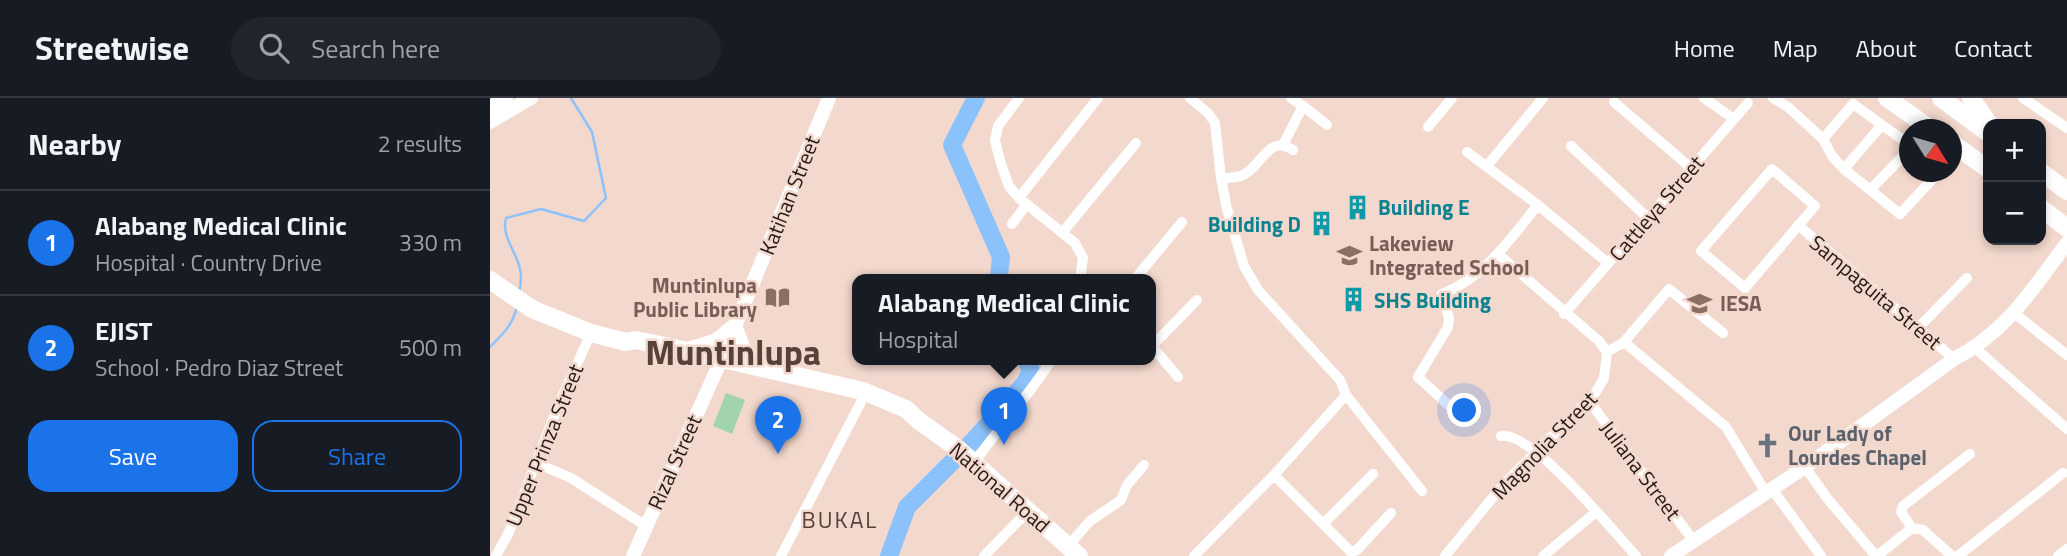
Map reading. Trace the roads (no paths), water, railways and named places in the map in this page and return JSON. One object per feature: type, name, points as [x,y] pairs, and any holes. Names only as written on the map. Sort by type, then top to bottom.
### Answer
[{"type":"highway","points":[[1887,98],[1917,119]]},
{"type":"highway","points":[[1941,98],[1983,129]]},
{"type":"highway","points":[[1971,98],[1986,119]]},
{"type":"highway","points":[[1962,151],[1983,165]]},
{"type":"highway","points":[[2046,176],[2067,191]]},
{"type":"highway","points":[[2046,212],[2067,228]]},
{"type":"highway","name":"National Road","points":[[490,280],[533,309],[591,333],[626,342],[636,340],[688,351],[720,363],[919,421]]},
{"type":"highway","points":[[688,351],[718,342],[734,328],[744,355],[757,366]]},
{"type":"highway","name":"National Road","points":[[626,342],[633,349],[757,366],[863,391],[906,409],[966,456],[1073,551]]},
{"type":"street","points":[[490,108],[506,98]]},
{"type":"street","points":[[490,122],[531,98]]},
{"type":"street","name":"Katihan Street","points":[[720,363],[829,98]]},
{"type":"street","points":[[1018,98],[998,126],[995,141],[1009,186],[1023,201],[1075,243],[1083,258],[1084,274]]},
{"type":"street","points":[[1012,225],[1023,201],[1098,98]]},
{"type":"street","points":[[1190,98],[1208,113],[1215,123],[1227,209],[1248,275],[1258,290],[1340,380],[1346,395],[1422,491]]},
{"type":"street","points":[[1291,98],[1327,125]]},
{"type":"street","points":[[1428,127],[1452,98]]},
{"type":"street","points":[[1487,166],[1543,98]]},
{"type":"street","points":[[1704,98],[1734,119]]},
{"type":"street","points":[[1773,98],[1788,107],[1823,139],[1832,156],[1844,169],[1900,214],[1930,182]]},
{"type":"street","points":[[2024,98],[2067,128]]},
{"type":"street","points":[[1614,102],[1691,168]]},
{"type":"street","name":"Cattleya Street","points":[[1564,314],[1748,103]]},
{"type":"street","points":[[1823,139],[1853,104],[1899,140]]},
{"type":"street","points":[[1283,145],[1303,106]]},
{"type":"street","points":[[1844,169],[1881,126]]},
{"type":"street","points":[[1062,233],[1136,143]]},
{"type":"street","points":[[1221,178],[1244,174],[1270,149],[1283,145],[1293,150]]},
{"type":"street","points":[[1571,146],[1648,218]]},
{"type":"street","points":[[1467,152],[1538,205],[1608,263]]},
{"type":"street","points":[[1870,190],[1899,158]]},
{"type":"street","points":[[1772,169],[1815,206],[1798,225],[1745,288],[1701,251],[1772,169]]},
{"type":"street","points":[[1455,412],[1420,381],[1418,374],[1448,327],[1449,318],[1442,294],[1465,283],[1498,254],[1538,205]]},
{"type":"street","points":[[1139,274],[1182,222]]},
{"type":"street","name":"Sampaguita Street","points":[[1798,225],[1954,359]]},
{"type":"street","points":[[1671,556],[1805,467],[1954,359],[1994,334],[2014,313],[2067,243]]},
{"type":"street","points":[[1498,254],[1564,314],[1599,341],[1608,352],[1624,342],[1669,289],[1723,333]]},
{"type":"street","points":[[1918,328],[1967,278]]},
{"type":"street","points":[[1156,340],[1197,300]]},
{"type":"street","points":[[2014,313],[2067,355]]},
{"type":"street","name":"Upper Prinza Street","points":[[496,556],[509,532],[591,333]]},
{"type":"street","points":[[1624,342],[1726,427],[1769,491],[1821,556]]},
{"type":"street","points":[[1975,348],[2067,429]]},
{"type":"street","points":[[1156,351],[1178,377]]},
{"type":"street","name":"Magnolia Street","points":[[1445,556],[1503,485],[1589,401],[1604,378],[1608,352]]},
{"type":"street","name":"Rizal Street","points":[[633,556],[720,363]]},
{"type":"street","points":[[966,456],[998,429],[1027,397],[1048,365]]},
{"type":"street","points":[[1194,556],[1274,475],[1346,395]]},
{"type":"street","name":"Juliana Street","points":[[1589,401],[1693,540]]},
{"type":"street","points":[[780,556],[861,402]]},
{"type":"street","points":[[1501,436],[1510,434],[1555,467],[1636,556]]},
{"type":"street","points":[[1952,556],[1923,530],[1912,528],[1901,512],[1903,506],[1970,454]]},
{"type":"street","points":[[536,463],[571,478],[646,526]]},
{"type":"street","points":[[1073,551],[1090,521],[1121,500],[1127,485],[1144,465]]},
{"type":"street","points":[[1805,467],[1827,498],[1877,556],[1912,528]]},
{"type":"street","points":[[1958,556],[2063,472]]},
{"type":"street","points":[[1323,524],[1373,474]]},
{"type":"street","points":[[1274,475],[1348,550],[1354,552],[1391,513]]},
{"type":"street","points":[[984,556],[1028,511]]},
{"type":"street","points":[[1543,556],[1596,512]]},
{"type":"street","points":[[2058,556],[2067,549]]},
{"type":"waterway","points":[[519,293],[521,272],[507,237],[506,218],[541,209],[584,221],[606,198],[592,132],[571,98]]},
{"type":"waterway","points":[[976,98],[952,145],[1001,257],[999,274]]},
{"type":"waterway","points":[[490,347],[510,324],[517,306]]},
{"type":"waterway","points":[[889,556],[907,507],[974,440],[1025,383],[1031,371],[1028,365]]},
{"type":"place","name":"Building E","points":[[1358,207]]},
{"type":"place","name":"Building D","points":[[1321,224]]},
{"type":"place","name":"Lakeview Integrated School","points":[[1349,255]]},
{"type":"place","name":"Muntinlupa Public Library","points":[[777,297]]},
{"type":"place","name":"SHS Building","points":[[1354,300]]},
{"type":"place","name":"IESA","points":[[1700,303]]},
{"type":"place","name":"Alabang Medical Clinic","points":[[1004,445]]},
{"type":"place","name":"Our Lady of Lourdes Chapel","points":[[1768,445]]},
{"type":"place","name":"EJIST","points":[[778,454]]},
{"type":"district","name":"Muntinlupa","points":[[733,352]]},
{"type":"district","name":"BUKAL","points":[[840,519]]}]
